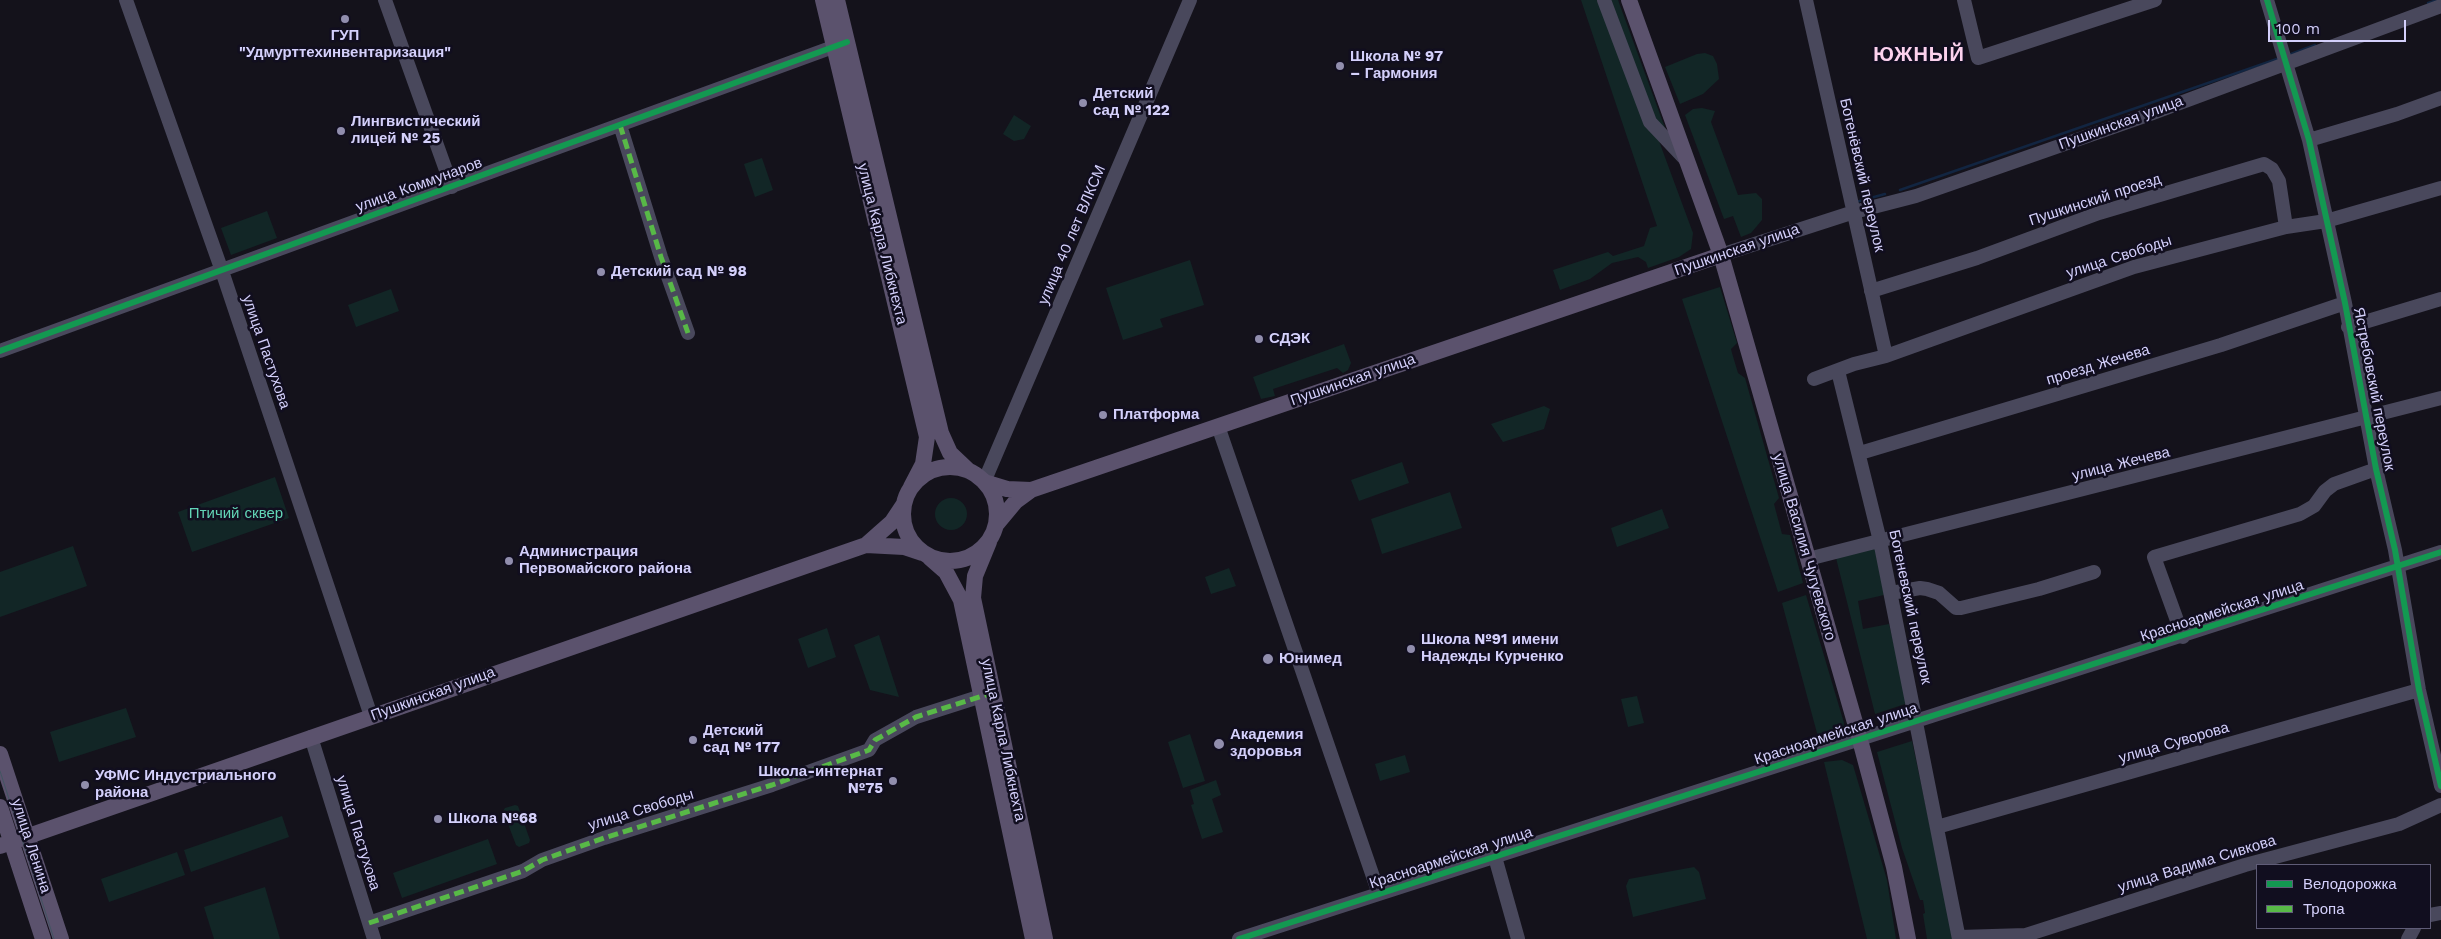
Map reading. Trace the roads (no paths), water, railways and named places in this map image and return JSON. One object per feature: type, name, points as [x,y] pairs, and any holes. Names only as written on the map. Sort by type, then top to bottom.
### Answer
[{"type":"main road","name":"улица Карла Либкнехта","points":[[823,0],[841,44],[941,433],[950,453],[969,471]]},
{"type":"main road","name":"улица Карла Либкнехта","points":[[837,0],[841,44],[927,437],[923,464],[911,487]]},
{"type":"main road","name":"улица Василия Чугуевского","points":[[1629,0],[1721,255],[1860,740],[1894,867],[1908,939]]},
{"type":"main road","name":"Пушкинская улица","points":[[996,525],[1016,501],[1031,490],[1721,255]]},
{"type":"main road","points":[[942,468],[961,468],[969,471],[984,482],[996,502],[996,525],[988,542],[975,555],[967,559],[948,562],[926,556],[915,547],[903,522],[904,504],[911,487],[925,474],[942,468]]},
{"type":"main road","name":"Пушкинская улица","points":[[984,482],[1007,488],[1031,490]]},
{"type":"main road","name":"Пушкинская улица","points":[[866,545],[892,522],[904,504]]},
{"type":"main road","name":"улица Карла Либкнехта","points":[[988,542],[975,576],[973,598],[985,687],[1033,939]]},
{"type":"main road","name":"Пушкинская улица","points":[[6,844],[866,545],[904,547],[926,556]]},
{"type":"main road","name":"улица Карла Либкнехта","points":[[926,556],[946,572],[961,600],[985,687],[1045,939]]},
{"type":"main road","name":"улица Ленина","points":[[0,754],[61,939]]},
{"type":"main road","name":"улица Ленина","points":[[0,807],[6,844],[43,939]]},
{"type":"street","name":"улица Пастухова","points":[[126,0],[222,271],[371,716]]},
{"type":"street","points":[[385,0],[452,187]]},
{"type":"street","name":"улица 40 лет ВЛКСМ","points":[[984,482],[1190,0]]},
{"type":"street","name":"улица Василия Чугуевского","points":[[1604,0],[1650,122],[1686,160]]},
{"type":"street","name":"Ботенёвский переулок","points":[[1806,0],[1886,356]]},
{"type":"street","points":[[1964,0],[1978,58],[2155,0]]},
{"type":"street","name":"Ястребовский переулок","points":[[2268,0],[2308,140],[2345,303],[2376,469],[2398,566],[2419,690],[2441,786]]},
{"type":"street","name":"Пушкинская улица","points":[[1721,255],[1854,212],[1926,193],[2144,116],[2441,6]]},
{"type":"street","name":"улица Коммунаров","points":[[0,351],[841,44]]},
{"type":"street","points":[[2308,140],[2397,114],[2441,98]]},
{"type":"street","points":[[620,125],[660,257],[688,333]]},
{"type":"street","name":"Пушкинский проезд","points":[[1871,291],[1977,258],[2099,213],[2264,164],[2272,169],[2279,181],[2286,227]]},
{"type":"street","name":"улица Свободы","points":[[1814,379],[1854,364],[1886,356],[2134,267],[2286,227],[2326,221],[2441,188]]},
{"type":"street","points":[[2348,327],[2441,299]]},
{"type":"street","name":"проезд Жечева","points":[[1860,453],[2221,345],[2345,303]]},
{"type":"street","name":"Ботеневский переулок","points":[[1838,371],[1860,453],[1880,541],[1959,938]]},
{"type":"street","name":"улица Жечева","points":[[1808,559],[2441,398]]},
{"type":"street","points":[[1218,426],[1379,894]]},
{"type":"street","points":[[2183,637],[2154,557],[2300,514],[2314,506],[2325,491],[2334,484],[2376,469]]},
{"type":"street","name":"Красноармейская улица","points":[[1239,939],[2183,637],[2441,552]]},
{"type":"street","points":[[1891,594],[1920,588],[1927,589],[1939,593],[1956,608],[1961,608],[2040,589],[2094,572]]},
{"type":"street","name":"улица Свободы","points":[[369,922],[523,871],[542,860],[604,838],[772,785],[868,750],[875,740],[916,717],[985,687]]},
{"type":"street","name":"улица Суворова","points":[[1937,827],[2419,690]]},
{"type":"street","name":"улица Пастухова","points":[[311,737],[374,939]]},
{"type":"street","name":"улица Вадима Сивкова","points":[[1959,938],[2026,935],[2245,865],[2399,824],[2441,805]]},
{"type":"street","points":[[1495,857],[1518,939]]},
{"type":"waterway","points":[[2428,3],[2437,0]]},
{"type":"waterway","points":[[2291,54],[2315,45]]},
{"type":"waterway","points":[[1900,190],[2277,59]]},
{"type":"waterway","points":[[1856,202],[1885,194]]},
{"type":"tram line","points":[[0,771],[54,939]]},
{"type":"place","name":"ГУП \"Удмурттехинвентаризация\"","points":[[345,19]]},
{"type":"place","name":"Школа № 97 – Гармония","points":[[1340,66]]},
{"type":"place","name":"Детский сад № 122","points":[[1083,103]]},
{"type":"place","name":"Лингвистический лицей № 25","points":[[341,131]]},
{"type":"place","name":"Детский сад № 98","points":[[601,272]]},
{"type":"place","name":"СДЭК","points":[[1259,339]]},
{"type":"place","name":"Платформа","points":[[1103,415]]},
{"type":"place","name":"Администрация Первомайского района","points":[[509,561]]},
{"type":"place","name":"Школа №91 имени Надежды Курченко","points":[[1411,649]]},
{"type":"place","name":"Юнимед","points":[[1268,659]]},
{"type":"place","name":"Детский сад № 177","points":[[693,740]]},
{"type":"place","name":"Академия здоровья","points":[[1219,744]]},
{"type":"place","name":"Школа-интернат №75","points":[[893,781]]},
{"type":"place","name":"УФМС Индустриального района","points":[[85,785]]},
{"type":"place","name":"Школа №68","points":[[438,819]]},
{"type":"district","name":"ЮЖНЫЙ","points":[[1919,55]]},
{"type":"park label","name":"Птичий сквер","points":[[236,514]]}]
